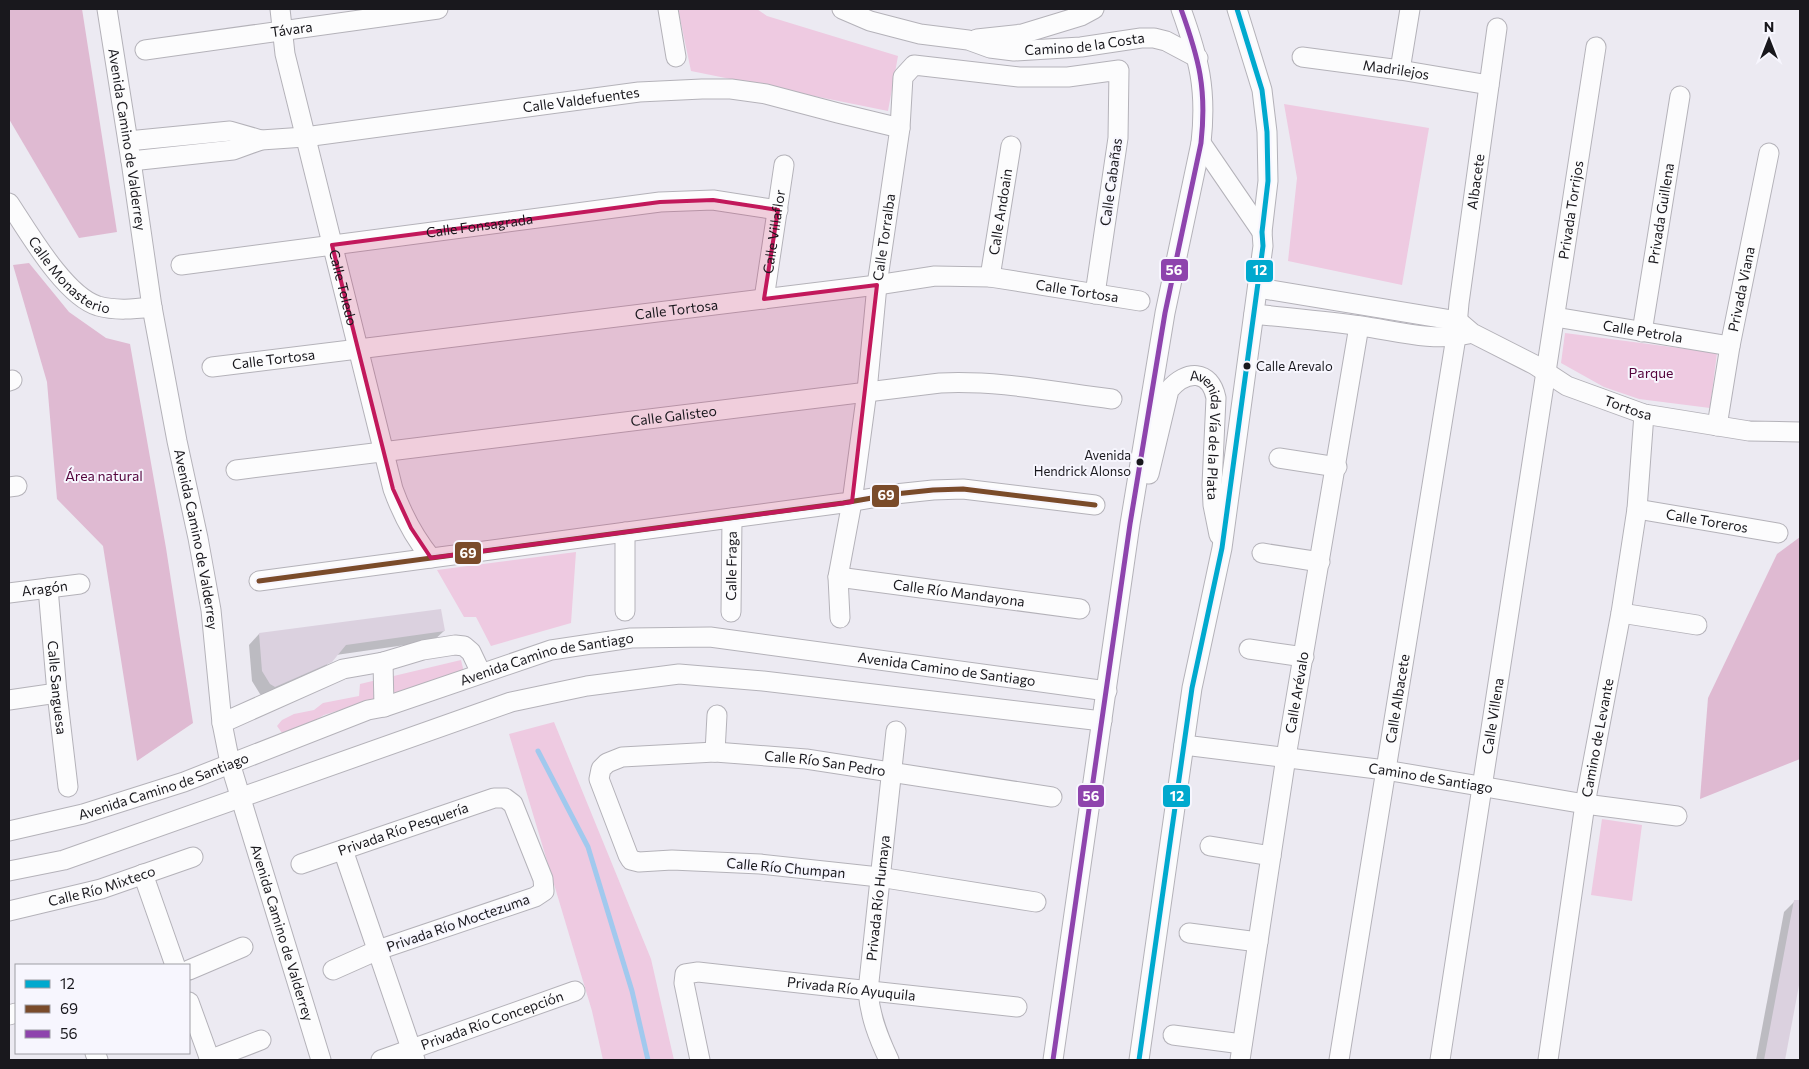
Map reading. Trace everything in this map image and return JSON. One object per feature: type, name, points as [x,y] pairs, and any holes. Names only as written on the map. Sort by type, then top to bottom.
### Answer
[{"type":"street","name":"Avenida Camino de Valderrey","points":[[107,9],[152,307],[209,601],[222,723],[230,763],[239,798],[321,1060]]},
{"type":"street","name":"Calle Toledo","points":[[280,9],[285,54],[393,489],[400,507],[421,546],[431,558]]},
{"type":"street","name":"Távara","points":[[145,50],[438,9]]},
{"type":"street","points":[[668,9],[676,57]]},
{"type":"street","name":"Camino de la Costa","points":[[842,9],[870,21],[920,34],[968,40],[990,48],[1014,51],[1081,47],[1141,38],[1154,38],[1166,41],[1198,58]]},
{"type":"street","name":"Camino de la Costa","points":[[968,40],[1022,34],[1081,16],[1094,9]]},
{"type":"street","name":"Avenida Vía de la Plata","points":[[1053,1060],[1130,524],[1165,313],[1201,143],[1204,118],[1203,87],[1198,58],[1182,9]]},
{"type":"street","name":"Avenida Vía de la Plata","points":[[1138,1060],[1192,688],[1222,548],[1263,246],[1262,232],[1268,181],[1267,132],[1262,90],[1236,9]]},
{"type":"street","points":[[1400,70],[1410,9]]},
{"type":"street","name":"Albacete","points":[[1462,330],[1497,28]]},
{"type":"street","name":"Privada Torrijos","points":[[1546,373],[1596,47]]},
{"type":"street","name":"Madrilejos","points":[[1302,57],[1400,70],[1489,85]]},
{"type":"street","name":"Calle Torralba","points":[[840,618],[838,577],[852,502],[867,391],[878,285],[900,128],[904,77],[914,65],[1019,77],[1068,77],[1119,70]]},
{"type":"street","name":"Calle Cabañas","points":[[1095,294],[1118,138],[1119,70]]},
{"type":"street","name":"Calle Valdefuentes","points":[[131,161],[233,150],[261,140],[306,137],[639,92],[702,89],[731,89],[766,94],[838,114],[900,128]]},
{"type":"street","name":"Privada Guillena","points":[[1642,332],[1680,96]]},
{"type":"street","name":"Calle Valdefuentes","points":[[128,141],[230,130],[261,140]]},
{"type":"street","points":[[1201,143],[1262,232]]},
{"type":"street","name":"Calle Andoain","points":[[990,277],[1011,146]]},
{"type":"street","name":"Privada Viana","points":[[1716,426],[1768,153]]},
{"type":"street","name":"Calle Villaflor","points":[[764,299],[784,166]]},
{"type":"street","name":"Calle Fonsagrada","points":[[181,265],[660,202],[713,200],[778,210]]},
{"type":"street","name":"Calle Monasterio","points":[[9,204],[47,260],[78,296],[98,306],[115,310],[152,307]]},
{"type":"street","name":"Calle Tortosa","points":[[212,368],[878,285],[935,276],[990,277],[1140,301]]},
{"type":"street","name":"Tortosa","points":[[1258,288],[1462,330],[1546,373],[1567,386],[1644,414],[1749,431],[1800,432]]},
{"type":"street","name":"Tortosa","points":[[1254,314],[1434,337],[1462,330]]},
{"type":"street","name":"Calle Petrola","points":[[1555,317],[1730,346]]},
{"type":"street","name":"Calle Arévalo","points":[[1241,1052],[1286,758],[1337,467],[1359,326]]},
{"type":"street","name":"Calle Albacete","points":[[1339,1060],[1385,770],[1462,330]]},
{"type":"street","name":"Calle Villena","points":[[1440,1060],[1546,373]]},
{"type":"street","name":"Avenida Vía de la Plata","points":[[1130,524],[1151,469],[1169,390],[1176,382],[1185,377],[1196,375],[1207,379],[1214,388],[1216,398],[1212,485],[1213,505],[1222,548]]},
{"type":"street","name":"Calle Galisteo","points":[[236,470],[912,385],[964,382],[995,383],[1112,400]]},
{"type":"street","name":"Camino de Levante","points":[[1548,1060],[1585,804],[1622,613],[1637,509],[1644,414]]},
{"type":"street","points":[[1279,458],[1337,467]]},
{"type":"street","points":[[259,581],[932,490],[963,489],[1095,504]]},
{"type":"street","name":"Calle Toreros","points":[[1637,509],[1778,533]]},
{"type":"street","name":"Calle Fraga","points":[[731,612],[732,518]]},
{"type":"street","points":[[625,532],[625,611]]},
{"type":"street","points":[[1262,553],[1320,562]]},
{"type":"street","name":"Calle Río Mandayona","points":[[838,577],[1080,608]]},
{"type":"street","name":"Aragón","points":[[9,592],[80,584]]},
{"type":"street","name":"Calle Sanguesa","points":[[48,588],[57,693],[68,787]]},
{"type":"street","points":[[1622,613],[1697,625]]},
{"type":"street","name":"Avenida Camino de Santiago","points":[[9,831],[84,814],[184,782],[368,710],[551,650],[631,638],[710,637],[1107,691]]},
{"type":"street","points":[[222,723],[343,669],[383,662],[423,650],[455,645],[464,646],[471,652],[481,673]]},
{"type":"street","points":[[1249,649],[1304,657]]},
{"type":"street","points":[[383,662],[384,706]]},
{"type":"street","points":[[9,872],[64,860],[512,702],[587,686],[679,674],[763,681],[1102,721]]},
{"type":"street","points":[[9,700],[57,693]]},
{"type":"street","points":[[715,752],[717,715]]},
{"type":"street","name":"Privada Río Humaya","points":[[889,1060],[878,1038],[869,1010],[868,991],[896,731]]},
{"type":"street","name":"Camino de Santiago","points":[[1184,745],[1385,770],[1585,804],[1677,816]]},
{"type":"street","name":"Calle Río San Pedro","points":[[601,769],[607,763],[622,757],[715,752],[806,758],[1052,797]]},
{"type":"street","name":"Calle Río Chumpan","points":[[601,769],[599,779],[631,860],[639,862],[672,860],[760,864],[880,877],[1036,902]]},
{"type":"street","name":"Privada Río Pesquería","points":[[301,864],[494,798],[505,798]]},
{"type":"street","name":"Privada Río Moctezuma","points":[[333,970],[378,950],[535,897],[544,891],[543,879],[513,804],[505,798]]},
{"type":"street","points":[[1210,846],[1271,856]]},
{"type":"street","points":[[343,850],[414,1055]]},
{"type":"street","name":"Calle Río Mixteco","points":[[9,911],[101,889],[193,857]]},
{"type":"street","points":[[143,874],[176,964]]},
{"type":"street","points":[[1189,933],[1258,942]]},
{"type":"street","points":[[190,970],[243,947]]},
{"type":"street","name":"Privada Río Ayuquila","points":[[700,1060],[684,983],[685,974],[698,972],[1017,1007]]},
{"type":"street","name":"Privada Río Concepción","points":[[381,1060],[414,1055],[575,991]]},
{"type":"street","points":[[190,1005],[209,1060],[261,1040]]},
{"type":"street","points":[[1173,1035],[1241,1052]]},
{"type":"highlighted area","points":[[713,200],[778,210],[764,299],[877,285],[852,502],[431,558],[411,528],[393,489],[332,245],[660,202]]},
{"type":"green space","points":[[9,9],[82,9],[117,232],[79,238],[9,119]]},
{"type":"green space","points":[[678,9],[757,9],[767,16],[898,56],[888,111],[691,71]]},
{"type":"green space","points":[[1284,104],[1429,128],[1402,285],[1288,261],[1297,178]]},
{"type":"green space","name":"Área natural","points":[[29,263],[69,312],[106,338],[130,344],[166,548],[193,723],[137,761],[103,546],[57,499],[47,382],[13,265]]},
{"type":"green space","name":"Parque","points":[[1565,333],[1717,353],[1710,408],[1639,399],[1604,387],[1561,363]]},
{"type":"green space","points":[[1800,537],[1800,759],[1700,799],[1708,698],[1777,554]]},
{"type":"green space","points":[[576,552],[571,623],[491,646],[476,617],[464,617],[437,570]]},
{"type":"green space","points":[[461,660],[464,672],[324,715],[296,731],[282,733],[277,726],[282,720],[294,714],[314,710],[323,703],[359,696],[360,684]]},
{"type":"green space","points":[[554,722],[651,959],[674,1060],[603,1060],[592,1011],[509,734]]},
{"type":"green space","points":[[1602,819],[1642,825],[1632,901],[1591,895]]},
{"type":"building","points":[[441,609],[445,631],[346,645],[332,662],[275,687],[270,684],[262,671],[259,633]]},
{"type":"building","points":[[1794,900],[1800,900],[1800,980],[1785,1060],[1764,1060]]},
{"type":"waterway","points":[[538,751],[588,847],[632,991],[648,1060]]},
{"type":"transit line","name":"56","points":[[1053,1060],[1130,524],[1165,313],[1201,143],[1203,106],[1200,74],[1193,43],[1181,9]]},
{"type":"transit line","name":"12","points":[[1139,1060],[1192,688],[1222,548],[1263,246],[1262,232],[1268,181],[1267,132],[1262,90],[1237,9]]},
{"type":"transit line","name":"69","points":[[259,581],[933,490],[963,489],[1095,505]]},
{"type":"place","name":"Calle Arevalo","points":[[1247,366]]},
{"type":"place","name":"Avenida Hendrick Alonso","points":[[1140,462]]}]
